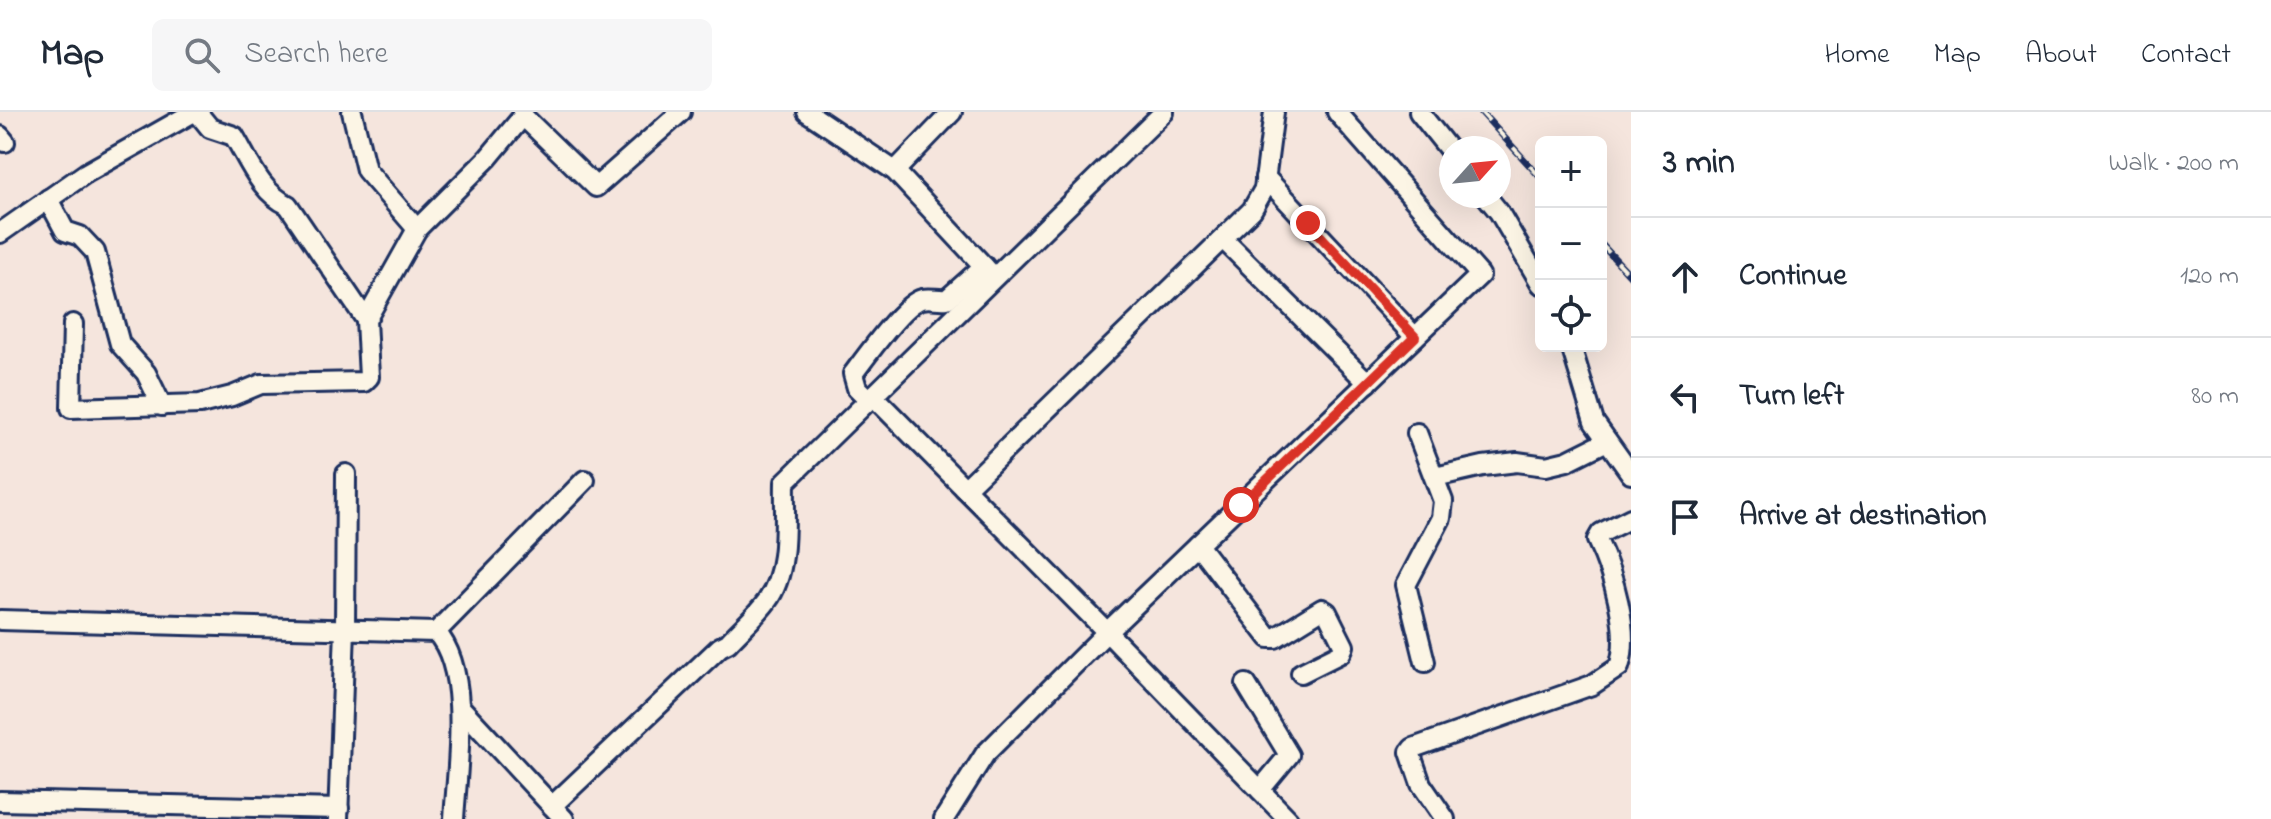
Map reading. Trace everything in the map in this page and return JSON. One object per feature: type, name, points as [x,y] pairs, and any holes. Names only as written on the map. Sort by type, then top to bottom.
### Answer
[{"type":"street","points":[[0,233],[170,118],[195,112],[210,128],[234,136],[264,186],[274,199],[288,205],[366,320],[369,377],[364,382],[261,384],[200,404],[71,408],[73,324]]},
{"type":"street","points":[[352,112],[366,170],[417,229]]},
{"type":"street","points":[[366,320],[417,229],[488,158],[523,114],[596,187],[681,112]]},
{"type":"street","points":[[807,112],[895,171],[989,271]]},
{"type":"street","points":[[895,171],[952,112]]},
{"type":"street","points":[[462,709],[558,813],[767,601],[776,585],[782,559],[785,482],[989,271],[1164,112]]},
{"type":"street","points":[[965,489],[1252,210],[1264,189],[1274,112]]},
{"type":"street","points":[[944,819],[985,754],[1107,632],[1480,275],[1337,112]]},
{"type":"street","points":[[1419,112],[1439,137]]},
{"type":"street","points":[[1265,177],[1415,337]]},
{"type":"street","points":[[48,199],[65,231],[80,236],[95,252],[120,344],[153,383],[162,406]]},
{"type":"street","points":[[1496,208],[1539,280]]},
{"type":"street","points":[[1223,239],[1368,383]]},
{"type":"street","points":[[989,271],[947,299],[924,298],[914,302],[853,374],[857,388],[965,489],[1288,819]]},
{"type":"street","points":[[1573,352],[1594,422],[1631,474]]},
{"type":"street","points":[[1417,433],[1443,501],[1441,518],[1406,585],[1425,662]]},
{"type":"street","points":[[1435,477],[1517,462],[1546,466],[1567,461],[1607,441]]},
{"type":"street","points":[[0,801],[338,814],[345,629],[346,474]]},
{"type":"street","points":[[436,632],[585,480]]},
{"type":"street","points":[[1445,819],[1416,773],[1410,752],[1413,748],[1592,685],[1619,667],[1628,627],[1609,564],[1597,540],[1601,533],[1631,518]]},
{"type":"street","points":[[1198,545],[1269,638],[1275,638],[1322,609],[1327,612],[1344,646],[1341,653],[1301,673]]},
{"type":"street","points":[[0,620],[436,632],[446,642],[462,709],[454,819]]},
{"type":"street","points":[[1246,684],[1289,755],[1260,790]]},
{"type":"railway","points":[[1481,112],[1535,171]]},
{"type":"railway","points":[[1607,250],[1631,276]]},
{"type":"route","points":[[1241,505],[1415,337],[1308,223]]}]
